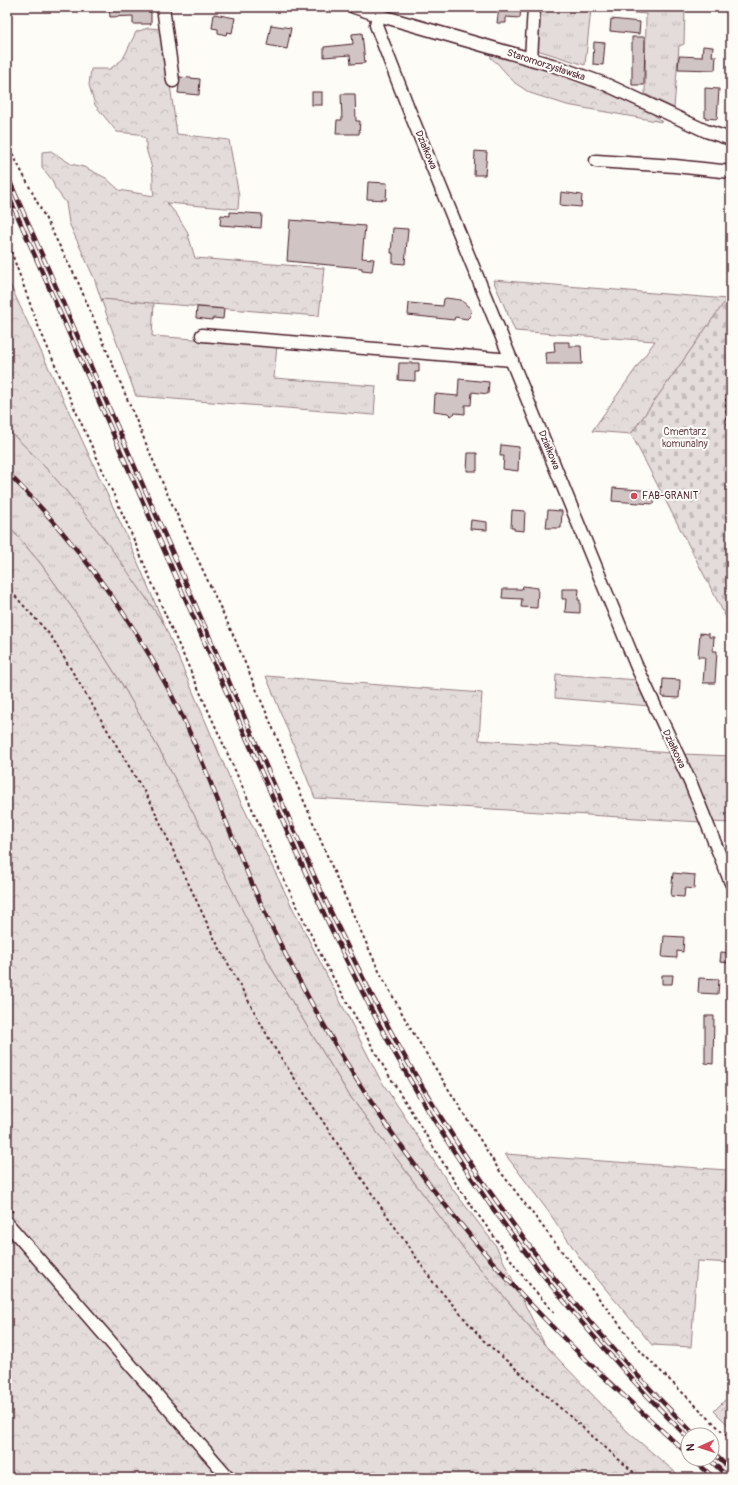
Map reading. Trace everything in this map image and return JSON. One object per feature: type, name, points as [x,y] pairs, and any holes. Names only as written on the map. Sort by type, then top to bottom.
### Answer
[{"type":"street","points":[[163,7],[173,81]]},
{"type":"street","name":"Staromorzysławska","points":[[354,7],[552,65],[605,84],[706,131],[731,140]]},
{"type":"street","points":[[531,59],[534,7]]},
{"type":"street","name":"Działkowa","points":[[374,12],[376,25],[636,665],[691,784],[731,882]]},
{"type":"street","points":[[596,161],[675,166],[731,172]]},
{"type":"street","points":[[202,335],[512,360]]},
{"type":"street","points":[[7,1223],[229,1478]]},
{"type":"path","points":[[7,143],[78,282],[166,491],[234,637],[338,881],[379,971],[409,1026],[499,1170],[560,1249],[642,1353],[731,1440]]},
{"type":"path","points":[[7,240],[37,323],[62,380],[285,882],[326,965],[384,1069],[460,1190],[525,1279],[554,1313]]},
{"type":"path","points":[[731,368],[727,382],[726,401],[731,440]]},
{"type":"path","points":[[7,587],[51,636],[151,803],[213,936],[272,1044],[339,1146],[433,1282],[483,1340],[640,1478]]},
{"type":"green space","points":[[539,7],[685,7],[684,44],[679,46],[674,108],[645,94],[646,14],[591,9],[585,65],[537,50]]},
{"type":"green space","points":[[148,28],[162,29],[177,134],[229,140],[239,196],[238,209],[167,203],[187,231],[195,258],[324,268],[319,316],[101,299],[94,278],[69,223],[66,203],[42,167],[42,152],[51,151],[71,164],[84,167],[106,178],[119,190],[154,196],[153,173],[147,152],[146,139],[138,134],[117,132],[95,105],[89,85],[91,69],[110,69],[123,59],[136,32]]},
{"type":"green space","points":[[490,52],[547,69],[605,90],[649,110],[662,122],[567,105],[530,93],[515,83],[491,58]]},
{"type":"green space","points":[[7,278],[127,537],[164,624],[110,547],[72,498],[52,474],[7,429]]},
{"type":"green space","points":[[493,280],[727,299],[631,434],[592,431],[655,341],[515,331]]},
{"type":"green space","name":"Cmentarz komunalny","points":[[731,293],[731,627],[631,434]]},
{"type":"green space","points":[[101,299],[154,302],[152,336],[277,345],[274,378],[376,386],[374,415],[136,396]]},
{"type":"green space","points":[[7,429],[59,482],[88,517],[113,549],[164,624],[234,788],[296,915],[380,1079],[451,1187],[496,1246],[545,1345],[467,1253],[349,1095],[272,969],[161,753],[123,686],[83,623],[41,564],[7,524]]},
{"type":"green space","points":[[7,524],[41,564],[83,623],[123,686],[198,822],[272,969],[349,1095],[467,1253],[545,1345],[628,1432],[682,1478],[7,1478]]},
{"type":"green space","points":[[556,674],[638,680],[650,706],[555,698]]},
{"type":"green space","points":[[266,676],[482,693],[479,740],[672,753],[701,822],[315,798]]},
{"type":"green space","points":[[683,754],[731,756],[731,823],[710,822]]},
{"type":"green space","points":[[505,1154],[727,1170],[724,1202],[731,1203],[731,1263],[697,1261],[691,1347],[652,1345],[580,1258],[548,1211]]},
{"type":"green space","points":[[731,1394],[731,1428],[714,1411]]},
{"type":"building","points":[[109,7],[151,7],[151,24],[133,24],[133,16],[110,17]]},
{"type":"building","points":[[499,7],[521,7],[520,18],[506,17],[506,23],[497,23]]},
{"type":"building","points":[[214,14],[235,18],[232,33],[227,32],[226,35],[218,33],[218,29],[212,28]]},
{"type":"building","points":[[611,19],[640,22],[639,34],[610,31]]},
{"type":"building","points":[[271,25],[291,28],[287,49],[267,45]]},
{"type":"building","points":[[362,33],[365,63],[351,64],[350,55],[324,57],[324,47],[353,44],[352,34]]},
{"type":"building","points":[[632,37],[645,37],[644,85],[632,85]]},
{"type":"building","points":[[594,42],[605,43],[603,65],[593,64]]},
{"type":"building","points":[[703,46],[713,47],[712,56],[716,56],[715,70],[678,69],[679,56],[702,57]]},
{"type":"building","points":[[180,77],[200,79],[199,95],[178,93]]},
{"type":"building","points":[[705,88],[719,89],[717,119],[705,118]]},
{"type":"building","points":[[312,92],[322,92],[322,105],[312,105]]},
{"type":"building","points":[[341,94],[355,94],[356,121],[360,121],[359,134],[336,134],[337,120],[342,120]]},
{"type":"building","points":[[475,151],[487,152],[485,175],[474,175]]},
{"type":"building","points":[[368,182],[387,183],[386,200],[367,199]]},
{"type":"building","points":[[561,192],[582,195],[581,207],[560,205]]},
{"type":"building","points":[[230,212],[262,214],[261,228],[220,225],[221,215],[230,216]]},
{"type":"building","points":[[290,220],[365,226],[362,258],[374,259],[372,271],[362,270],[362,268],[287,261]]},
{"type":"building","points":[[393,228],[408,229],[405,264],[393,263],[393,253],[391,253]]},
{"type":"building","points":[[444,299],[461,300],[471,309],[470,316],[467,319],[455,317],[454,320],[408,315],[409,303],[443,306]]},
{"type":"building","points":[[197,307],[224,309],[223,319],[213,318],[212,320],[196,318]]},
{"type":"building","points":[[554,342],[569,342],[569,346],[581,346],[582,364],[546,364],[545,353],[555,352]]},
{"type":"building","points":[[399,363],[419,363],[419,372],[415,372],[415,381],[398,380]]},
{"type":"building","points":[[459,379],[489,382],[488,394],[472,392],[471,405],[465,405],[465,414],[455,413],[451,416],[448,413],[434,411],[435,394],[458,396]]},
{"type":"building","points":[[501,445],[519,447],[518,471],[503,469],[504,456],[500,456]]},
{"type":"building","points":[[468,453],[477,453],[477,471],[467,471]]},
{"type":"building","name":"FAB-GRANIT","points":[[613,488],[655,491],[654,504],[612,501]]},
{"type":"building","points":[[512,510],[525,511],[524,531],[514,530],[514,528],[511,528]]},
{"type":"building","points":[[548,510],[562,511],[561,528],[546,528]]},
{"type":"building","points":[[471,520],[487,522],[487,530],[470,529]]},
{"type":"building","points":[[523,586],[538,588],[537,608],[521,607],[522,599],[502,598],[503,589],[522,589]]},
{"type":"building","points":[[562,589],[579,589],[578,600],[580,600],[580,613],[565,612],[566,599],[562,599]]},
{"type":"building","points":[[700,633],[709,634],[709,637],[714,637],[713,651],[717,651],[715,683],[703,683],[705,657],[698,657]]},
{"type":"building","points":[[663,679],[680,680],[679,698],[662,697]]},
{"type":"building","points":[[673,873],[695,875],[694,889],[685,888],[684,897],[671,896]]},
{"type":"building","points":[[664,936],[684,937],[683,952],[677,951],[677,958],[662,957]]},
{"type":"building","points":[[721,952],[731,953],[731,963],[720,962]]},
{"type":"building","points":[[662,975],[673,975],[672,984],[662,984]]},
{"type":"building","points":[[699,978],[719,979],[718,994],[698,993]]},
{"type":"building","points":[[705,1016],[714,1016],[713,1064],[705,1063]]},
{"type":"railway","points":[[7,175],[316,880],[350,953],[387,1024],[413,1071],[443,1120],[474,1169],[507,1216],[542,1262],[615,1351],[654,1394],[687,1427]]},
{"type":"railway","points":[[7,192],[310,883],[348,965],[390,1045],[449,1143],[510,1233],[578,1318],[650,1399],[680,1430]]},
{"type":"railway","points":[[7,472],[59,528],[83,557],[106,588],[147,651],[166,684],[190,733],[264,911],[281,945],[321,1020],[346,1062],[400,1144],[458,1221],[522,1295],[603,1376],[680,1447]]},
{"type":"railway","points":[[720,1460],[731,1470]]},
{"type":"railway","points":[[702,1467],[714,1478]]},
{"type":"railway","points":[[717,1467],[729,1478]]},
{"type":"place","name":"FAB-GRANIT","points":[[634,496]]}]
